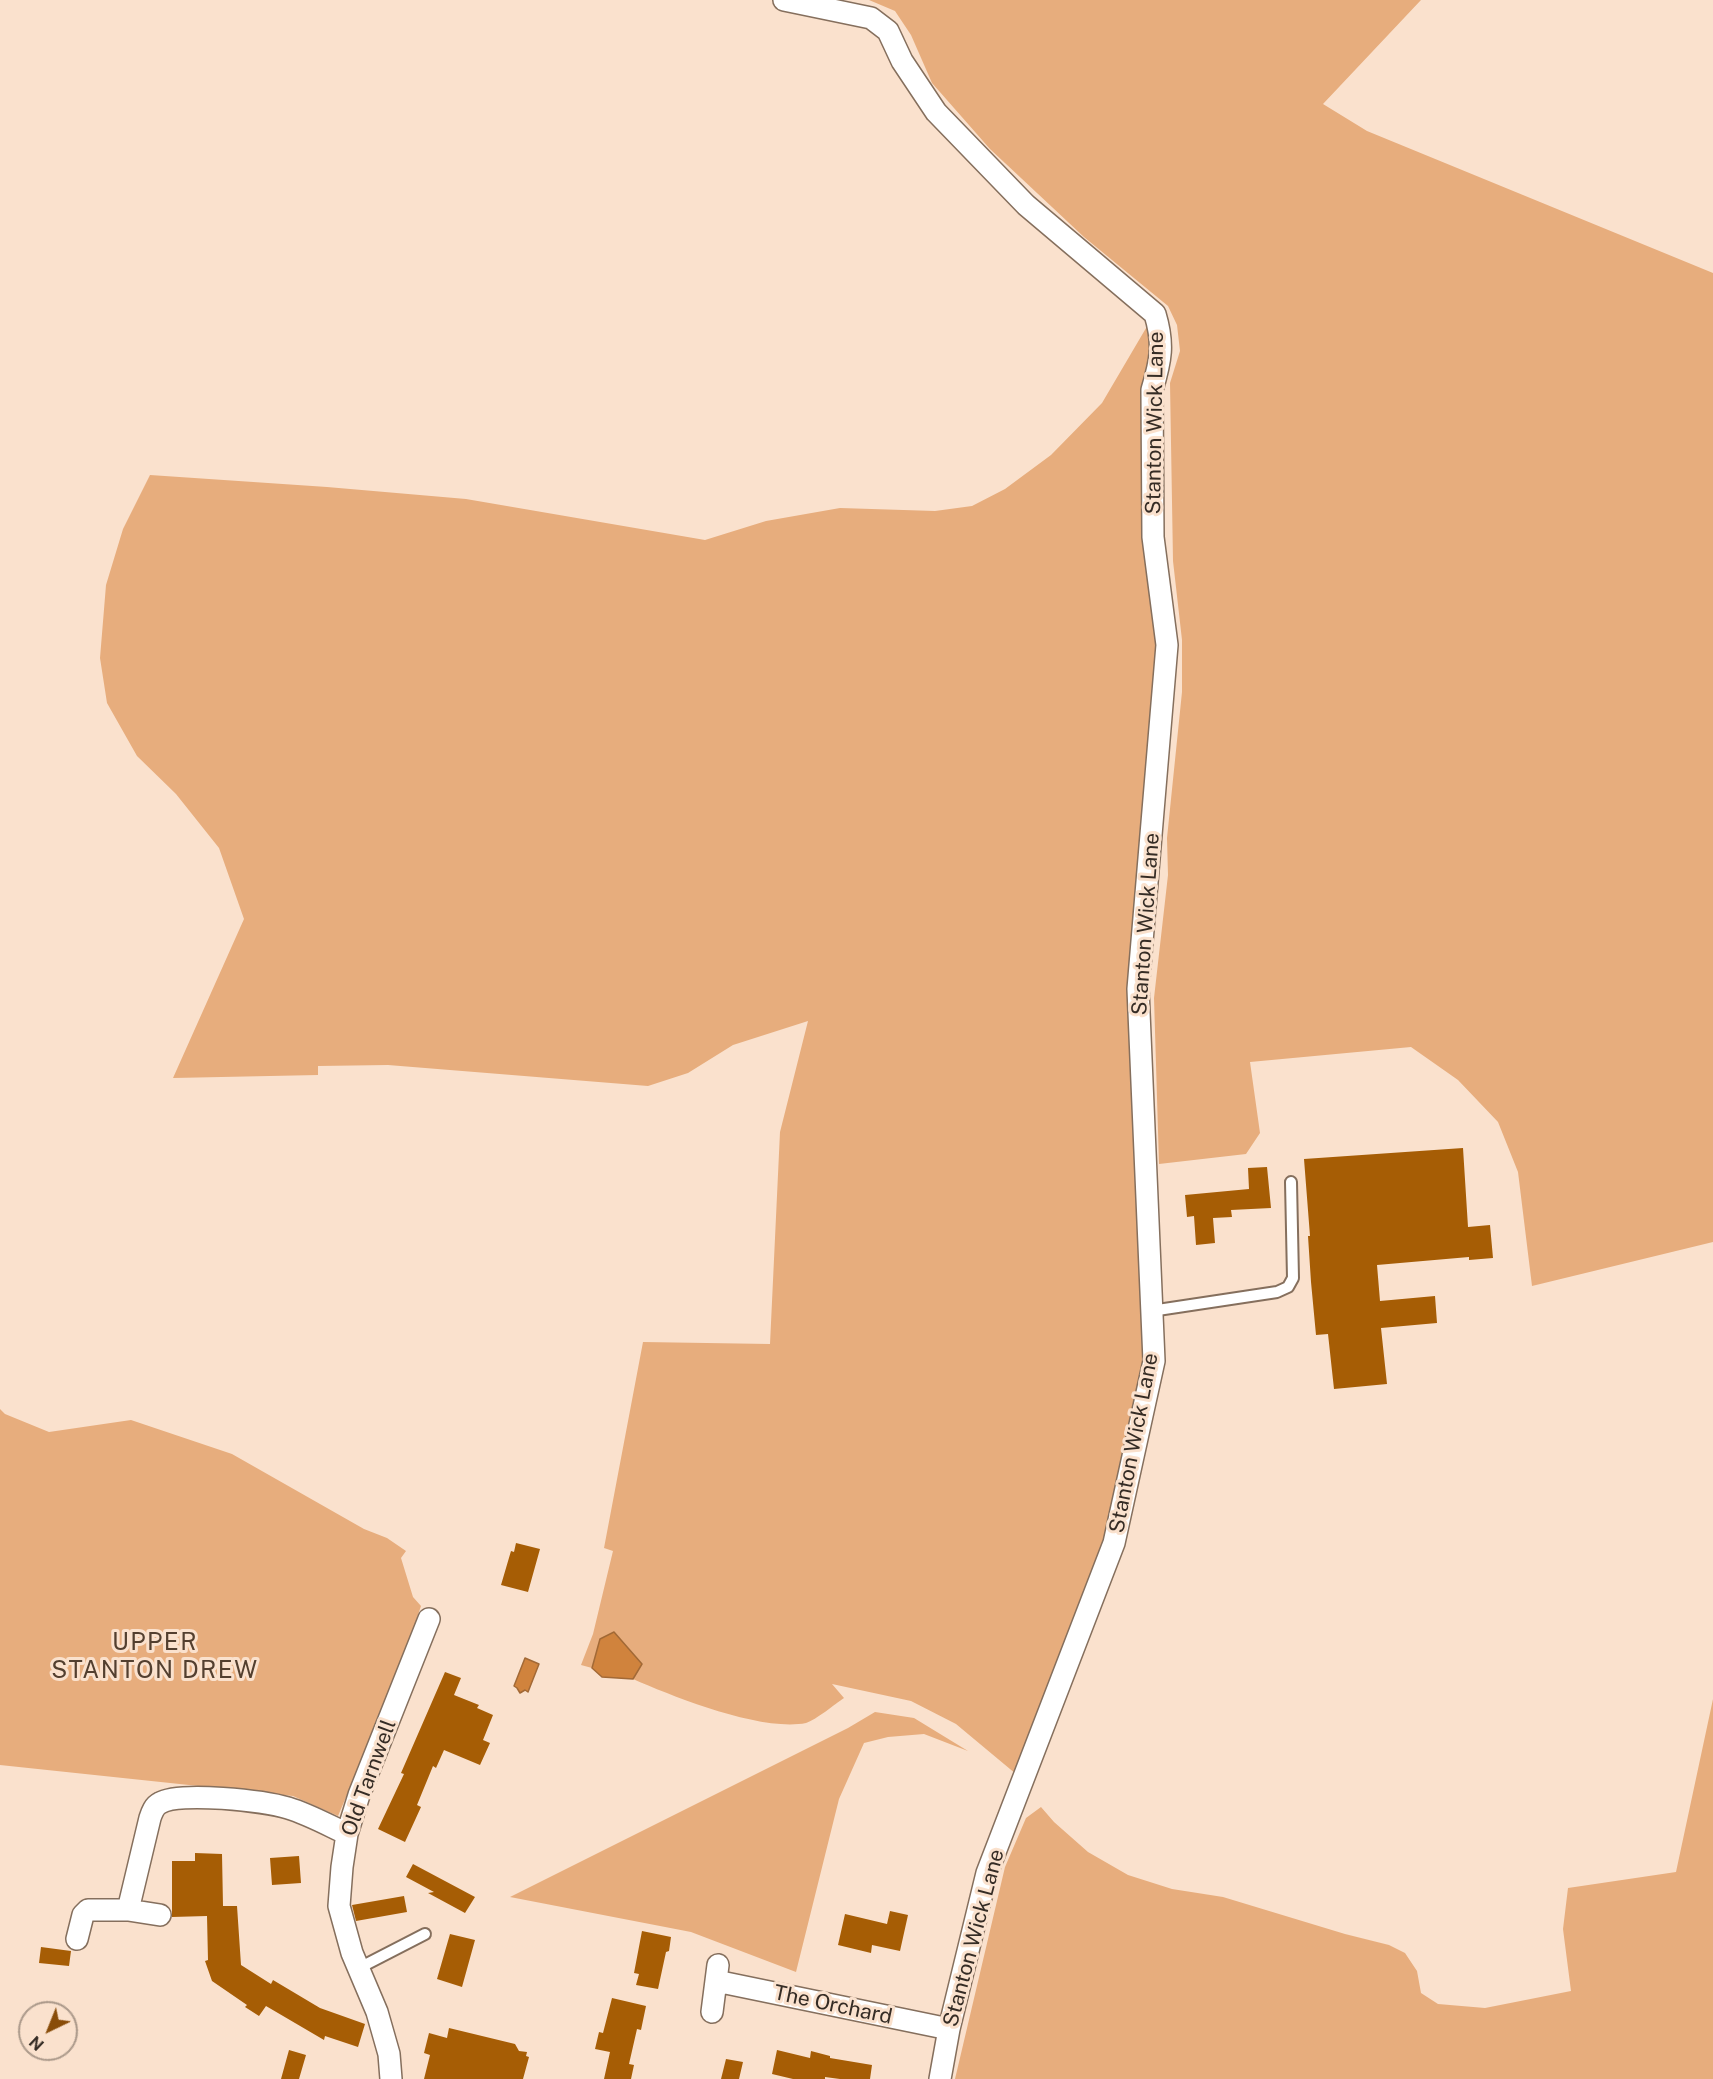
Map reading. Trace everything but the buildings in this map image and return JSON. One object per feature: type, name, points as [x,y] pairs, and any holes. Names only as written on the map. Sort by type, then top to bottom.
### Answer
[{"type":"street","name":"Stanton Wick Lane","points":[[784,0],[871,18],[888,31],[902,61],[936,112],[1026,205],[1155,314],[1162,336],[1160,366],[1152,390],[1153,537],[1167,645],[1138,989],[1154,1360],[1114,1543],[987,1873],[949,2029],[940,2079]]},
{"type":"street","name":"Old Tarnwell","points":[[391,2079],[389,2054],[377,2012],[352,1953],[339,1906],[342,1867],[347,1834],[359,1795],[429,1619]]},
{"type":"street","points":[[128,1910],[154,1808],[161,1802],[175,1797],[266,1804],[288,1808],[347,1834]]},
{"type":"street","points":[[77,1939],[83,1915],[88,1910],[128,1910],[160,1915]]},
{"type":"street","name":"The Orchard","points":[[712,2012],[717,1973],[949,2029]]},
{"type":"lane","points":[[1151,1311],[1277,1292],[1288,1287],[1293,1278],[1291,1182]]},
{"type":"lane","points":[[359,1968],[424,1934]]},
{"type":"shaded area","points":[[869,0],[1421,0],[1323,104],[1367,131],[1713,273],[1713,1242],[1532,1286],[1518,1172],[1498,1122],[1458,1080],[1411,1047],[1250,1062],[1260,1133],[1246,1154],[1159,1164],[1154,998],[1168,875],[1167,838],[1182,692],[1182,640],[1173,561],[1170,383],[1180,351],[1177,325],[1168,306],[1084,237],[990,149],[932,83],[911,35],[895,11]]},
{"type":"shaded area","points":[[1149,323],[1160,656],[1127,996],[1144,1366],[1105,1539],[1016,1774],[956,1724],[911,1701],[832,1684],[844,1698],[815,1719],[806,1723],[766,1722],[718,1711],[633,1679],[641,1664],[600,1639],[592,1668],[581,1665],[593,1634],[613,1551],[604,1548],[643,1342],[770,1344],[780,1132],[808,1021],[733,1045],[688,1073],[648,1086],[388,1065],[318,1066],[318,1075],[173,1078],[244,919],[219,848],[176,794],[137,756],[107,703],[100,658],[106,585],[123,529],[150,475],[466,499],[705,540],[766,521],[840,508],[935,511],[972,506],[1005,489],[1051,455],[1102,403]]},
{"type":"shaded area","points":[[0,1409],[5,1414],[49,1432],[131,1420],[232,1454],[364,1529],[387,1538],[406,1551],[401,1558],[413,1597],[421,1606],[397,1677],[338,1816],[293,1796],[0,1765]]},
{"type":"shaded area","points":[[614,1632],[642,1664],[633,1679],[602,1677],[592,1668],[600,1639]]},
{"type":"shaded area","points":[[525,1658],[539,1664],[528,1692],[525,1690],[520,1693],[514,1686]]},
{"type":"shaded area","points":[[1713,1699],[1713,2079],[955,2079],[1005,1867],[1026,1818],[1041,1807],[1054,1822],[1088,1852],[1128,1875],[1172,1889],[1223,1897],[1389,1945],[1405,1953],[1417,1971],[1421,1993],[1438,2004],[1485,2008],[1571,1991],[1563,1929],[1568,1888],[1676,1872]]},
{"type":"shaded area","points":[[875,1712],[914,1718],[968,1751],[924,1734],[888,1737],[864,1743],[839,1799],[796,1972],[691,1932],[510,1897],[848,1728]]},
{"type":"district","name":"UPPER STANTON DREW","points":[[155,1657]]}]
